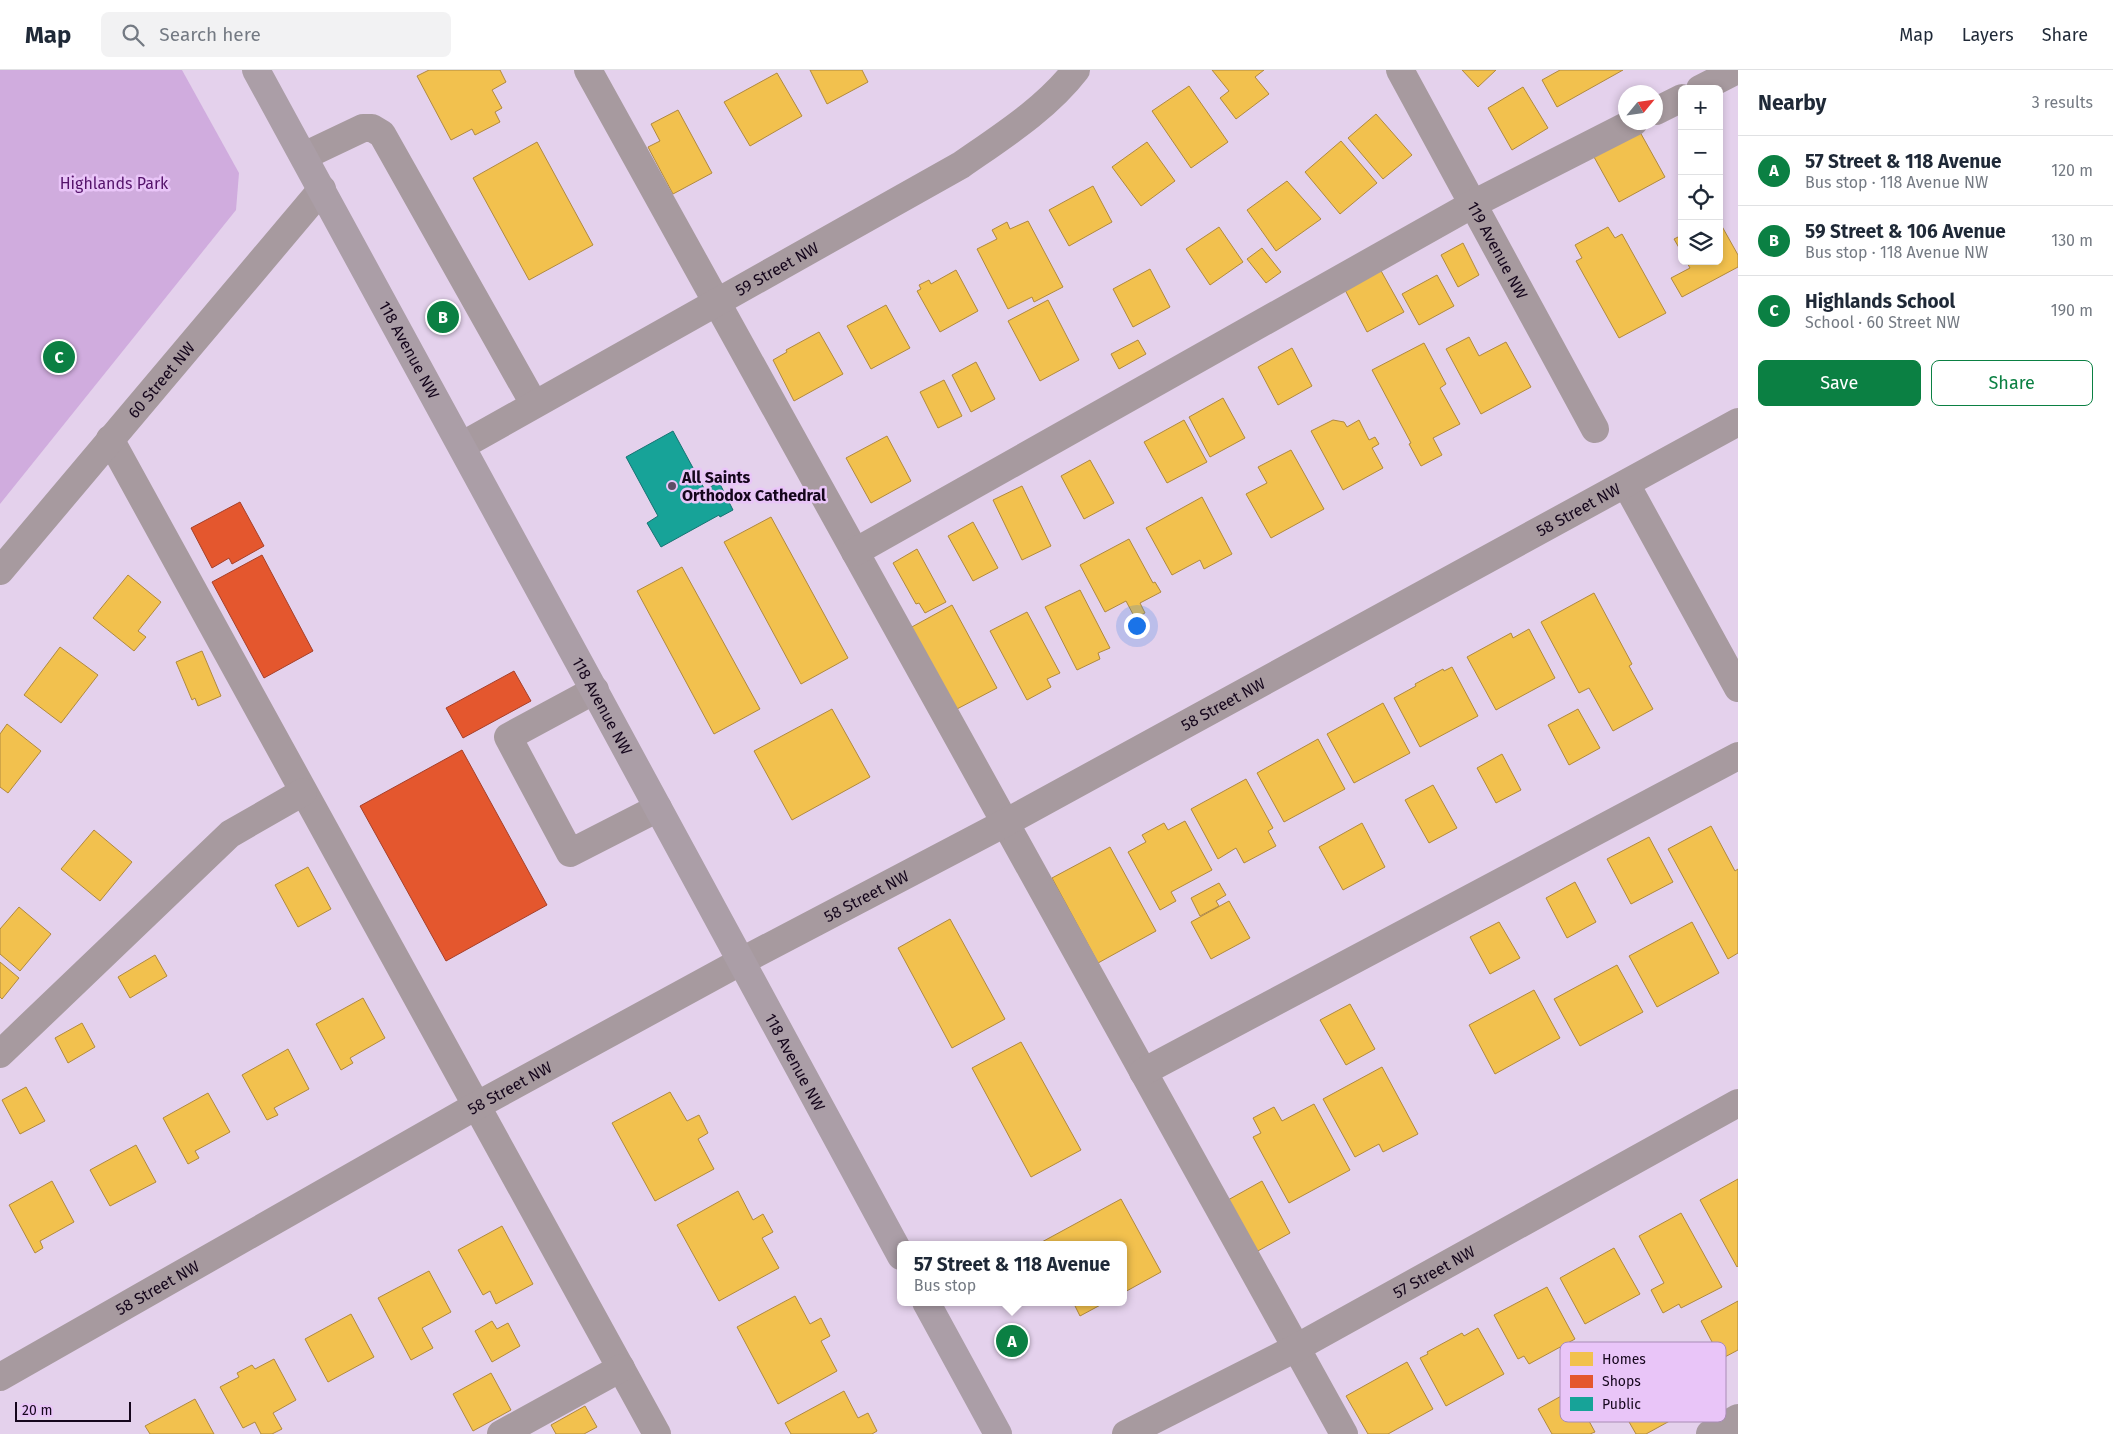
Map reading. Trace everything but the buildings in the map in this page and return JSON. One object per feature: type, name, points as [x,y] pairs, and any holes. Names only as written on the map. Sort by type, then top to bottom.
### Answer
[{"type":"main road","name":"118 Avenue NW","points":[[256,70],[463,445],[740,962],[897,1249]]},
{"type":"main road","points":[[928,1306],[998,1434]]},
{"type":"street","points":[[588,70],[1344,1434]]},
{"type":"street","name":"59 Street NW","points":[[463,445],[960,165],[1022,122],[1067,82],[1076,70]]},
{"type":"street","name":"119 Avenue NW","points":[[1400,70],[1595,429]]},
{"type":"street","points":[[1708,85],[1737,70]]},
{"type":"street","points":[[1663,108],[1678,100]]},
{"type":"street","points":[[304,156],[363,128],[372,128],[382,134],[534,404]]},
{"type":"street","points":[[855,552],[1473,204],[1618,130]]},
{"type":"street","name":"60 Street NW","points":[[0,571],[322,189]]},
{"type":"street","name":"58 Street NW","points":[[0,1377],[476,1106],[740,962],[1005,823],[1738,422]]},
{"type":"street","points":[[110,439],[657,1434]]},
{"type":"street","points":[[1626,484],[1738,688]]},
{"type":"street","points":[[595,690],[508,738],[570,853],[658,808]]},
{"type":"street","points":[[1143,1072],[1738,756]]},
{"type":"street","points":[[0,1054],[230,834],[303,792]]},
{"type":"street","name":"57 Street NW","points":[[1126,1434],[1296,1348],[1738,1103]]},
{"type":"street","points":[[501,1434],[621,1368]]},
{"type":"street","points":[[1710,1434],[1738,1418]]},
{"type":"green space","name":"Highlands Park","points":[[0,70],[182,70],[239,173],[236,210],[0,504]]},
{"type":"place","name":"59 Street & 106 Avenue","points":[[443,317]]},
{"type":"place","name":"Highlands School","points":[[59,357]]},
{"type":"place","name":"All Saints Orthodox Cathedral","points":[[672,486]]},
{"type":"place","name":"57 Street & 118 Avenue","points":[[1012,1341]]}]
